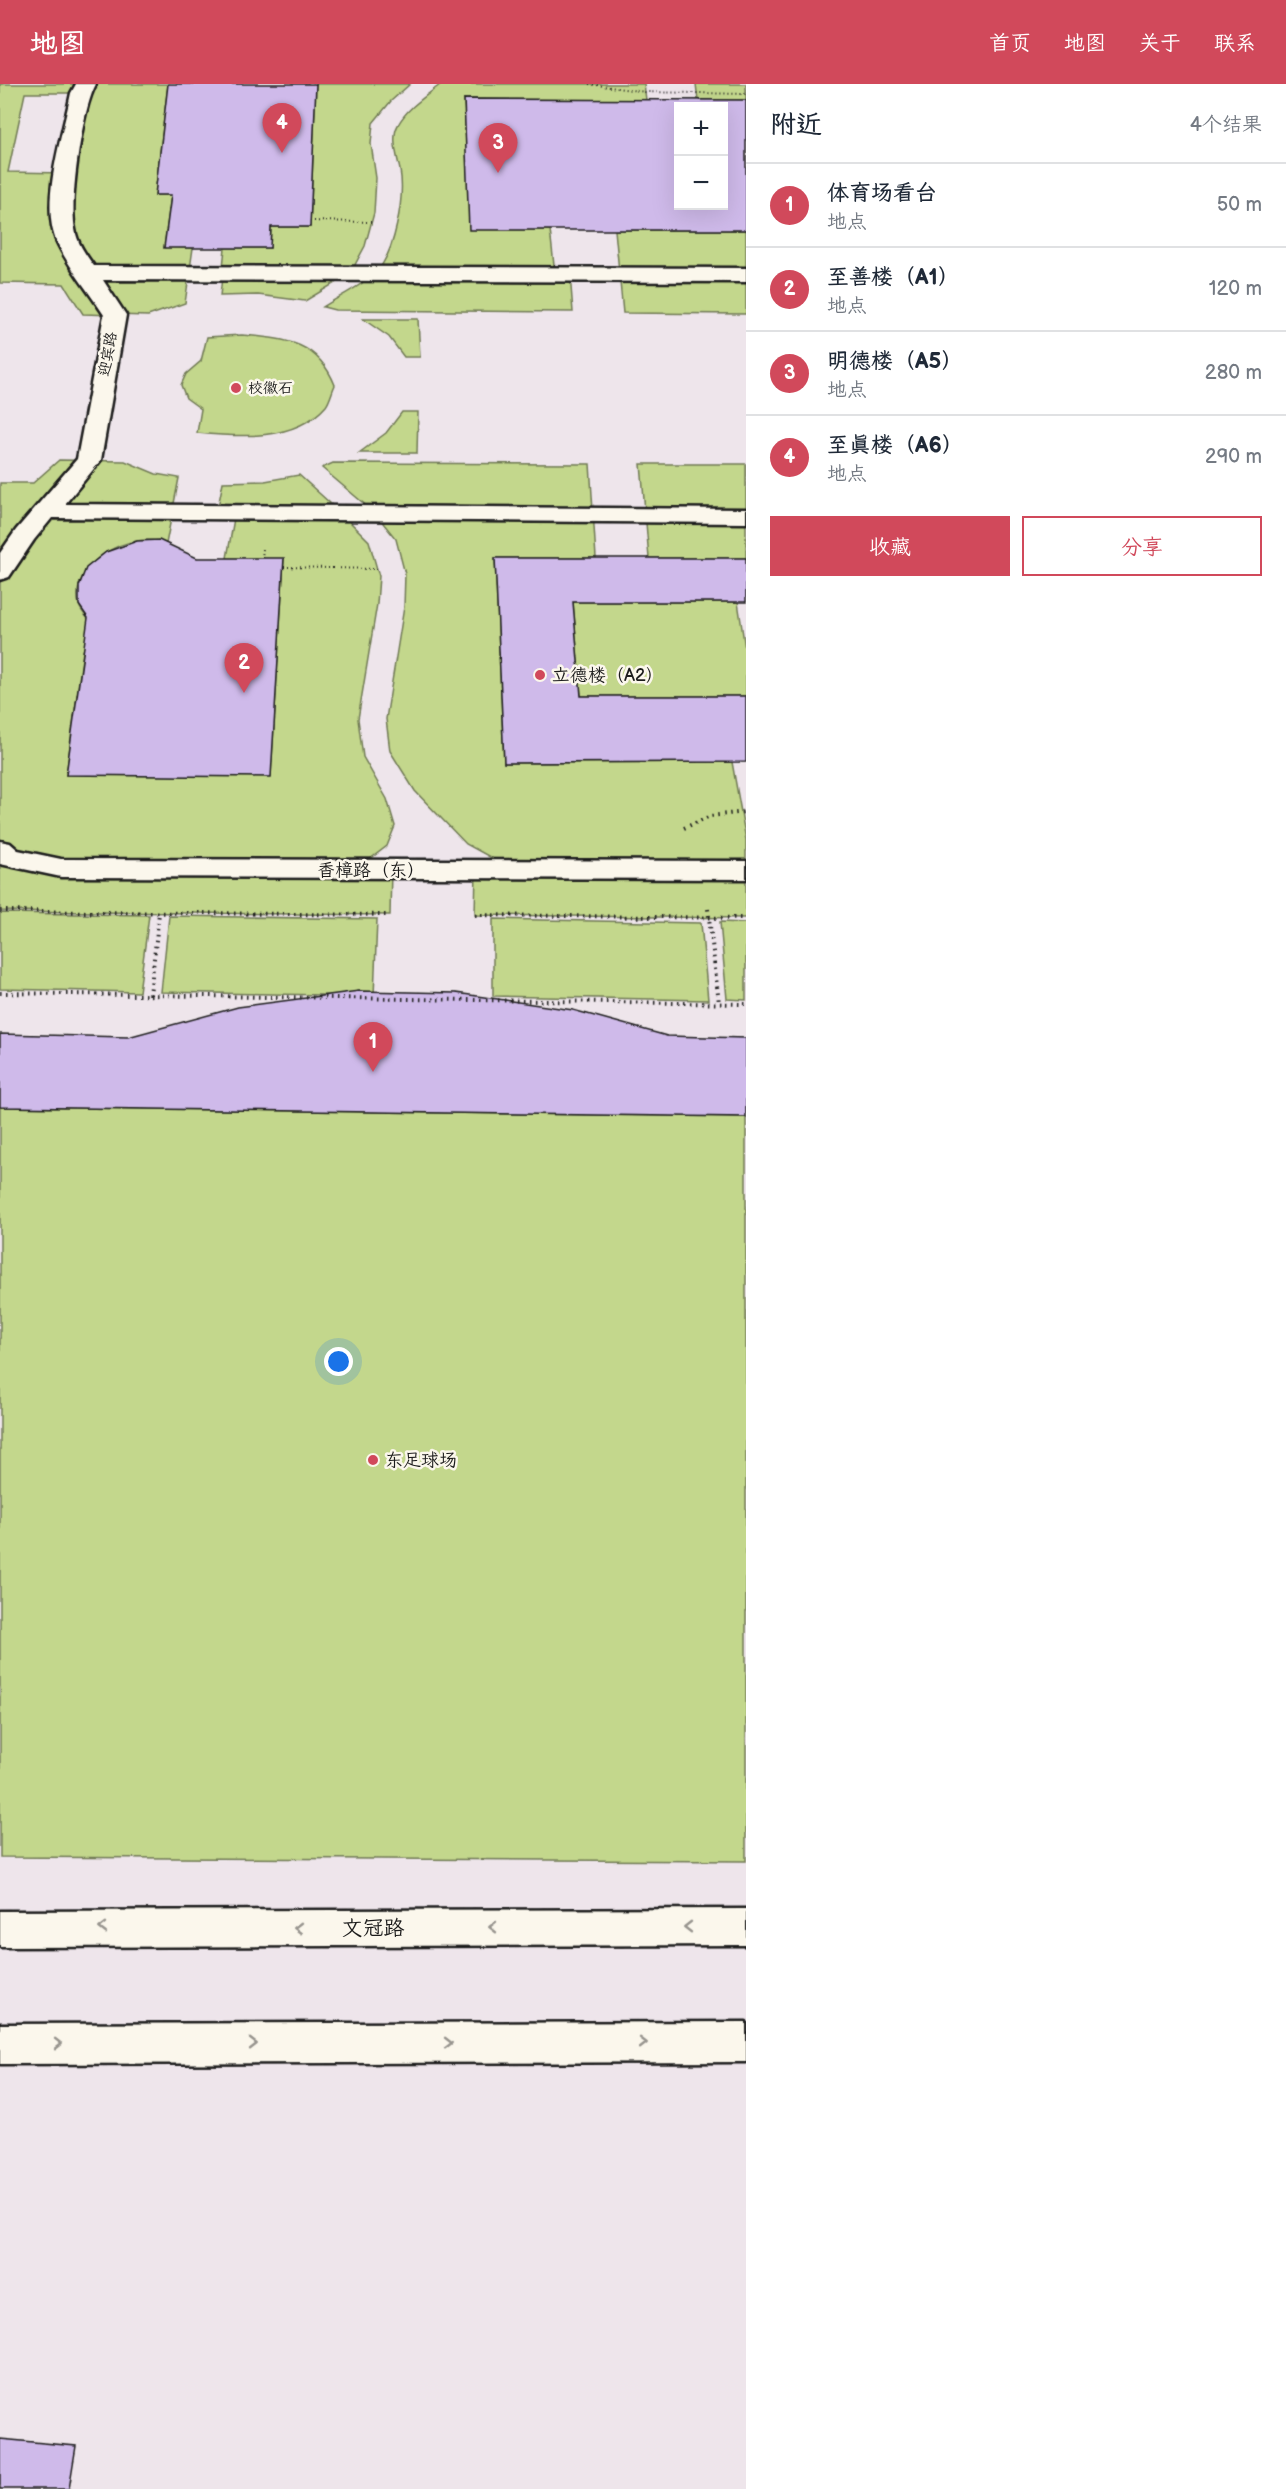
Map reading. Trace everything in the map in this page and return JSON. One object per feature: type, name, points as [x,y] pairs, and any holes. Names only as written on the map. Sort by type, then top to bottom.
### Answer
[{"type":"street","name":"迎宾路","points":[[0,572],[25,535],[89,460],[115,315],[64,232],[62,202],[81,93],[86,84]]},
{"type":"street","points":[[89,273],[746,275]]},
{"type":"street","points":[[47,511],[746,516]]},
{"type":"street","name":"香樟路（东）","points":[[0,850],[9,857],[61,868],[746,870]]},
{"type":"street","name":"文冠路","points":[[0,1929],[746,1927]]},
{"type":"street","points":[[0,2044],[746,2042]]},
{"type":"path","points":[[589,84],[645,92],[746,94]]},
{"type":"path","points":[[310,221],[372,222]]},
{"type":"path","points":[[284,567],[377,569]]},
{"type":"path","points":[[0,912],[390,915]]},
{"type":"path","points":[[150,995],[159,913]]},
{"type":"path","points":[[475,915],[746,918]]},
{"type":"path","points":[[710,917],[719,1003]]},
{"type":"path","points":[[0,993],[746,1004]]},
{"type":"green space","points":[[0,84],[168,84],[155,195],[171,195],[164,247],[193,248],[185,303],[148,316],[83,314],[64,284],[0,283]],"holes":[[[25,93],[81,93],[66,173],[8,172]]]},
{"type":"green space","points":[[316,84],[410,84],[391,101],[373,123],[371,144],[376,178],[374,213],[365,246],[350,274],[305,301],[258,295],[220,296],[225,248],[270,248],[271,227],[310,227]]},
{"type":"green space","points":[[441,84],[644,84],[646,100],[464,99],[470,229],[550,230],[555,274],[570,274],[573,312],[335,310],[323,307],[368,279],[388,254],[397,225],[401,195],[395,141],[396,130],[412,108]]},
{"type":"green space","points":[[696,84],[746,84],[746,100],[698,100]]},
{"type":"green space","points":[[615,230],[746,230],[746,314],[623,313]]},
{"type":"green space","points":[[363,319],[418,319],[420,357],[404,357],[389,337]]},
{"type":"green space","points":[[242,335],[272,338],[309,350],[328,370],[335,385],[326,406],[313,418],[299,426],[282,431],[248,436],[197,433],[201,409],[186,398],[181,385],[186,374],[201,361],[207,337]]},
{"type":"green space","points":[[402,412],[418,412],[417,453],[359,453],[386,433]]},
{"type":"green space","points":[[59,460],[125,461],[156,474],[179,478],[166,544],[152,540],[121,545],[93,563],[83,575],[78,590],[79,605],[92,624],[83,651],[66,775],[271,776],[284,559],[227,558],[235,513],[217,512],[223,482],[265,481],[299,475],[369,541],[379,576],[377,604],[358,719],[363,757],[387,799],[395,826],[387,846],[357,869],[391,870],[390,915],[0,911],[0,483],[33,483]]},
{"type":"green space","points":[[333,463],[590,464],[596,558],[495,558],[504,763],[732,762],[746,840],[746,918],[475,915],[476,871],[512,869],[466,844],[415,791],[390,751],[386,719],[404,607],[405,574],[396,539],[375,513],[322,468]]},
{"type":"green space","points":[[641,464],[746,464],[746,558],[649,558]]},
{"type":"green space","points":[[573,602],[738,602],[746,655],[746,696],[581,696]]},
{"type":"green space","points":[[0,913],[149,915],[139,992],[0,989]]},
{"type":"green space","points":[[169,916],[377,919],[374,996],[161,992]]},
{"type":"green space","points":[[493,919],[701,923],[708,1000],[493,996]]},
{"type":"green space","points":[[720,922],[746,923],[746,1000],[727,999]]},
{"type":"green space","name":"东足球场","points":[[0,1107],[746,1117],[746,1861],[0,1857]]},
{"type":"building","points":[[168,84],[316,84],[310,227],[271,227],[270,248],[164,248],[171,195],[155,195]]},
{"type":"building","points":[[464,99],[746,100],[746,230],[469,230]]},
{"type":"building","points":[[159,540],[197,558],[284,558],[271,777],[66,775],[88,618],[79,605],[79,586],[86,568],[106,552],[137,541]]},
{"type":"building","name":"立德楼（A2）","points":[[495,558],[746,558],[746,602],[573,602],[581,696],[746,696],[746,762],[504,763]]},
{"type":"building","points":[[359,991],[456,993],[573,1010],[667,1036],[746,1038],[746,1117],[0,1107],[0,1034],[128,1037],[238,1007]]},
{"type":"building","points":[[0,2439],[76,2446],[69,2489],[0,2489]]},
{"type":"place","name":"至真楼（A6）","points":[[282,153]]},
{"type":"place","name":"明德楼（A5）","points":[[498,173]]},
{"type":"place","name":"校徽石","points":[[236,388]]},
{"type":"place","name":"立德楼（A2）","points":[[540,675]]},
{"type":"place","name":"至善楼（A1）","points":[[244,693]]},
{"type":"place","name":"体育场看台","points":[[373,1072]]},
{"type":"place","name":"东足球场","points":[[373,1460]]}]
